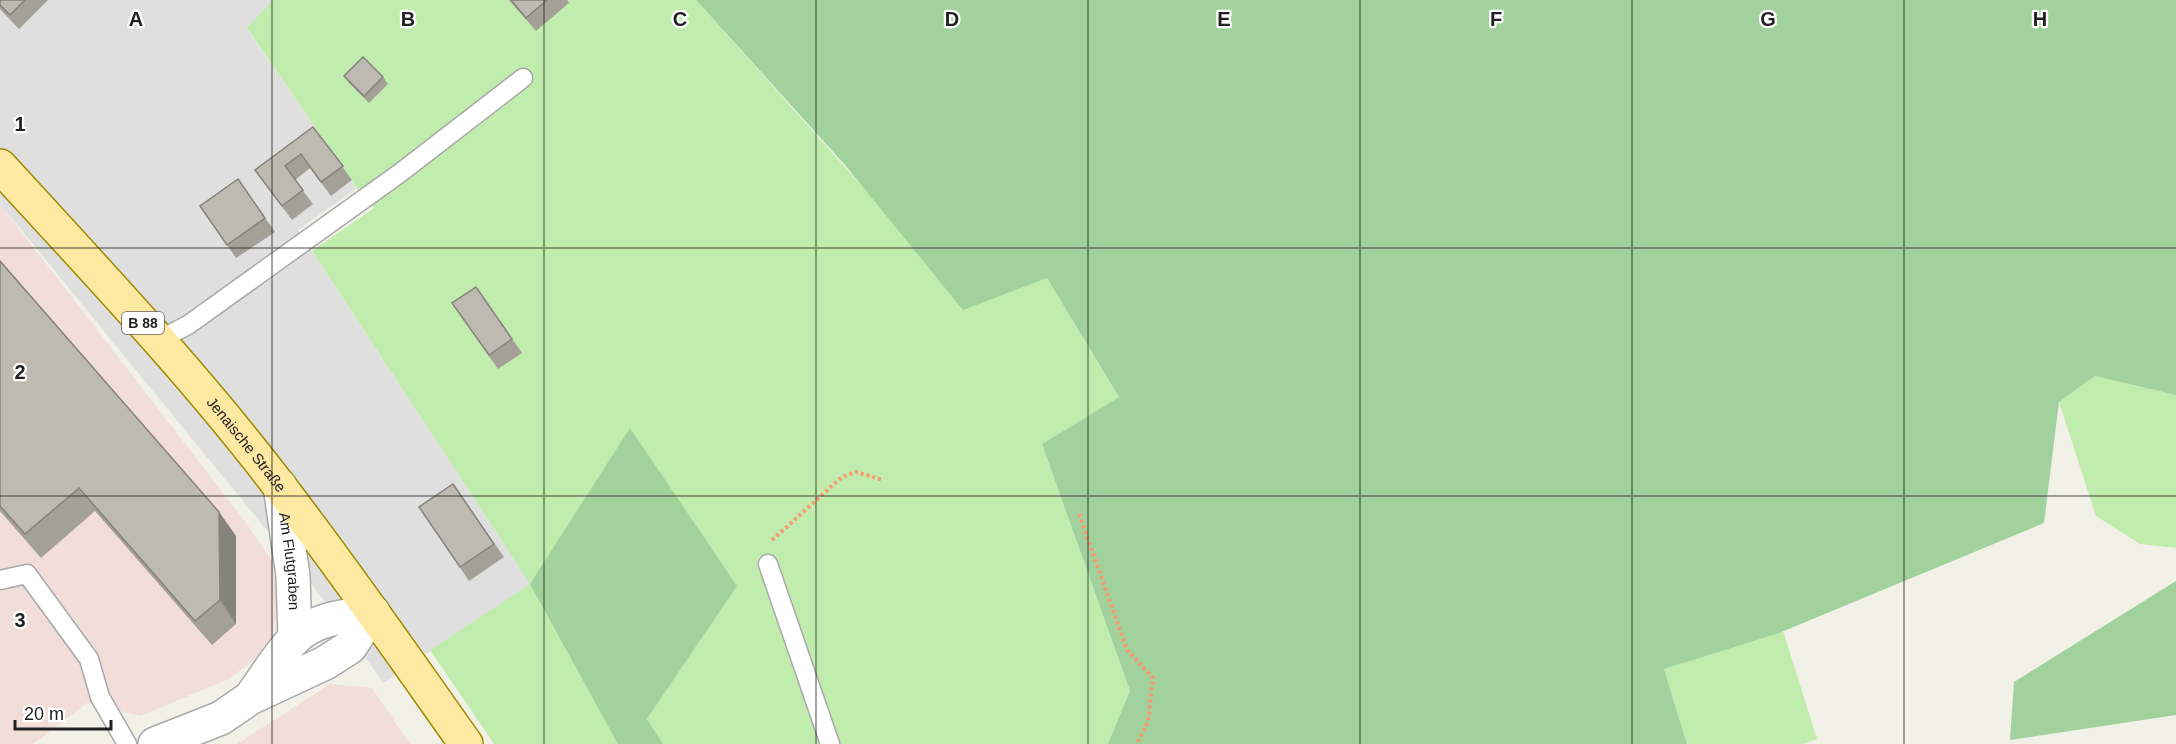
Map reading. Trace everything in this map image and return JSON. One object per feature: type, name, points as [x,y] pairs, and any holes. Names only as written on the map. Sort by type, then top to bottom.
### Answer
[{"type":"main road","name":"Jenaische Straße","points":[[0,166],[159,340],[280,486],[466,744]]},
{"type":"street","name":"Am Flutgraben","points":[[280,486],[293,576],[295,638]]},
{"type":"street","name":"Am Flutgraben","points":[[250,698],[295,638],[317,624],[340,617],[373,612]]},
{"type":"street","name":"Am Flutgraben","points":[[155,744],[221,718],[250,698],[325,663],[350,647],[373,612]]},
{"type":"lane","points":[[159,340],[188,325],[400,174],[523,78]]},
{"type":"lane","points":[[768,564],[830,744]]},
{"type":"lane","points":[[0,580],[27,574],[88,659],[100,697],[128,744]]},
{"type":"path","points":[[768,564],[770,542],[842,477],[856,472],[883,480]]},
{"type":"path","points":[[1079,514],[1127,650],[1153,678],[1148,722],[1137,744]]},
{"type":"shaded area","points":[[0,0],[273,0],[247,29],[357,188],[298,230],[530,584],[383,683],[337,616],[0,204]]},
{"type":"shaded area","points":[[0,204],[244,520],[272,561],[278,604],[271,646],[229,679],[140,716],[87,703],[33,744],[0,744]]},
{"type":"shaded area","points":[[330,684],[372,688],[410,744],[237,744]]},
{"type":"green space","points":[[273,0],[696,0],[869,194],[1047,278],[1119,397],[1042,444],[1130,691],[1110,744],[663,744],[647,719],[737,586],[627,744],[494,744],[430,650],[530,584],[312,251],[374,208],[357,188],[247,28]]},
{"type":"green space","points":[[696,0],[2176,0],[2176,395],[2095,376],[2059,402],[2044,523],[1779,633],[1664,669],[1687,744],[1108,744],[1130,691],[1042,444],[1119,397],[1047,278],[963,310],[845,165]]},
{"type":"green space","points":[[2095,376],[2176,395],[2176,548],[2140,544],[2096,516],[2059,402]]},
{"type":"green space","points":[[630,428],[737,586],[647,719],[663,744],[618,744],[530,584]]},
{"type":"green space","points":[[2176,581],[2176,715],[2010,740],[2014,682]]},
{"type":"green space","points":[[1783,631],[1817,739],[1803,744],[1687,744],[1664,669]]},
{"type":"building","points":[[0,0],[25,0],[10,15],[0,5]]},
{"type":"building","points":[[511,0],[547,0],[526,18]]},
{"type":"building","points":[[363,57],[383,77],[364,96],[344,76]]},
{"type":"building","points":[[313,127],[343,166],[321,182],[301,154],[285,166],[303,190],[282,206],[255,170]]},
{"type":"building","points":[[238,179],[265,218],[227,245],[200,206]]},
{"type":"building","points":[[0,261],[219,512],[220,600],[195,621],[79,488],[25,534],[0,506]]},
{"type":"building","points":[[476,287],[512,339],[489,355],[452,303]]},
{"type":"building","points":[[453,484],[494,544],[460,567],[419,507]]}]
